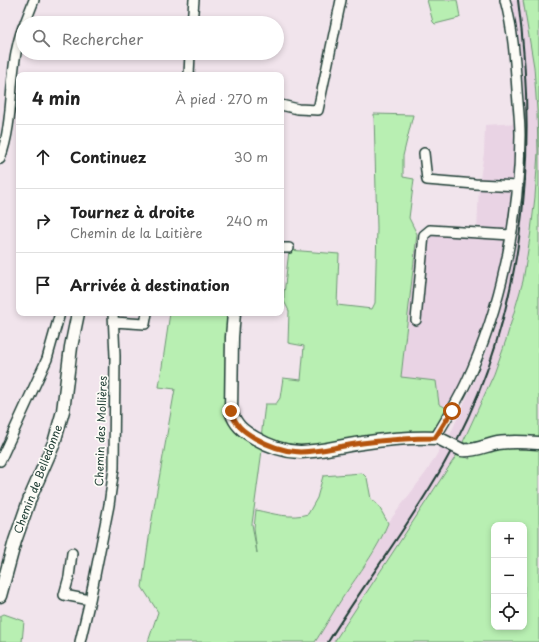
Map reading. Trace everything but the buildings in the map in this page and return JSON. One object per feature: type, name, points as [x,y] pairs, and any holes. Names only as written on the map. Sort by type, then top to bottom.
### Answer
[{"type":"main road","name":"Chemin de Belledonne","points":[[0,596],[17,534],[30,498],[56,437],[63,411],[68,367],[77,316]]},
{"type":"main road","points":[[234,316],[231,411],[234,421],[246,433],[270,446],[280,450],[300,453],[361,443],[437,438],[462,450],[469,451],[508,442],[539,443]]},
{"type":"street","points":[[28,16],[34,0]]},
{"type":"street","points":[[193,16],[194,0]]},
{"type":"street","points":[[284,106],[298,109],[318,110],[341,0]]},
{"type":"street","points":[[437,438],[452,411],[477,358],[501,283],[511,235],[518,186],[520,134],[515,60],[510,20],[505,0]]},
{"type":"street","points":[[0,159],[4,148],[9,123],[16,51]]},
{"type":"street","points":[[189,72],[190,60]]},
{"type":"street","points":[[424,154],[427,180],[518,186]]},
{"type":"street","points":[[416,320],[424,235],[430,230],[511,235]]},
{"type":"street","points":[[0,461],[47,359],[59,316]]},
{"type":"street","points":[[114,318],[145,324],[146,316]]},
{"type":"street","name":"Chemin des Mollières","points":[[80,642],[109,505],[114,468],[114,318]]},
{"type":"street","points":[[72,553],[69,577],[64,595],[90,600]]},
{"type":"shaded area","points":[[510,0],[523,0],[534,67],[538,152],[535,197],[523,281],[506,340],[494,374],[463,442],[450,435],[484,359],[498,316],[516,235],[521,190],[524,143],[524,99],[519,44]]},
{"type":"shaded area","points":[[519,123],[511,235],[490,319],[452,411],[439,404],[401,377],[417,234],[438,231],[477,233],[479,185],[484,153],[485,125]]},
{"type":"shaded area","points":[[443,444],[458,453],[334,642],[315,642],[375,550],[388,523],[427,471]]},
{"type":"green space","points":[[427,0],[457,0],[460,17],[435,24],[433,22]]},
{"type":"green space","points":[[523,0],[539,0],[539,642],[334,642],[458,453],[470,459],[463,442],[494,374],[506,340],[523,281],[535,197],[538,152],[534,67]]},
{"type":"green space","points":[[374,114],[413,115],[403,156],[403,177],[414,179],[409,218],[417,234],[401,377],[436,381],[439,404],[452,411],[435,438],[332,449],[263,443],[252,524],[257,553],[254,528],[256,510],[289,516],[308,514],[317,498],[323,476],[362,473],[367,478],[371,499],[378,505],[388,523],[373,552],[315,642],[148,642],[158,612],[142,587],[151,524],[175,389],[159,387],[170,316],[234,316],[230,416],[261,438],[265,404],[276,404],[280,398],[283,378],[301,380],[304,346],[288,343],[289,311],[284,301],[289,250],[339,254],[337,305],[372,309],[375,303],[377,228]]},
{"type":"green space","points":[[4,614],[24,621],[22,642],[0,642],[0,616]]},
{"type":"railway","points":[[328,642],[402,532],[444,464],[471,411],[492,355],[508,298],[519,239],[525,180],[527,120],[524,60],[518,0]]},
{"type":"route","points":[[231,411],[234,421],[246,433],[263,443],[280,450],[300,453],[361,443],[435,438],[452,411]]}]
